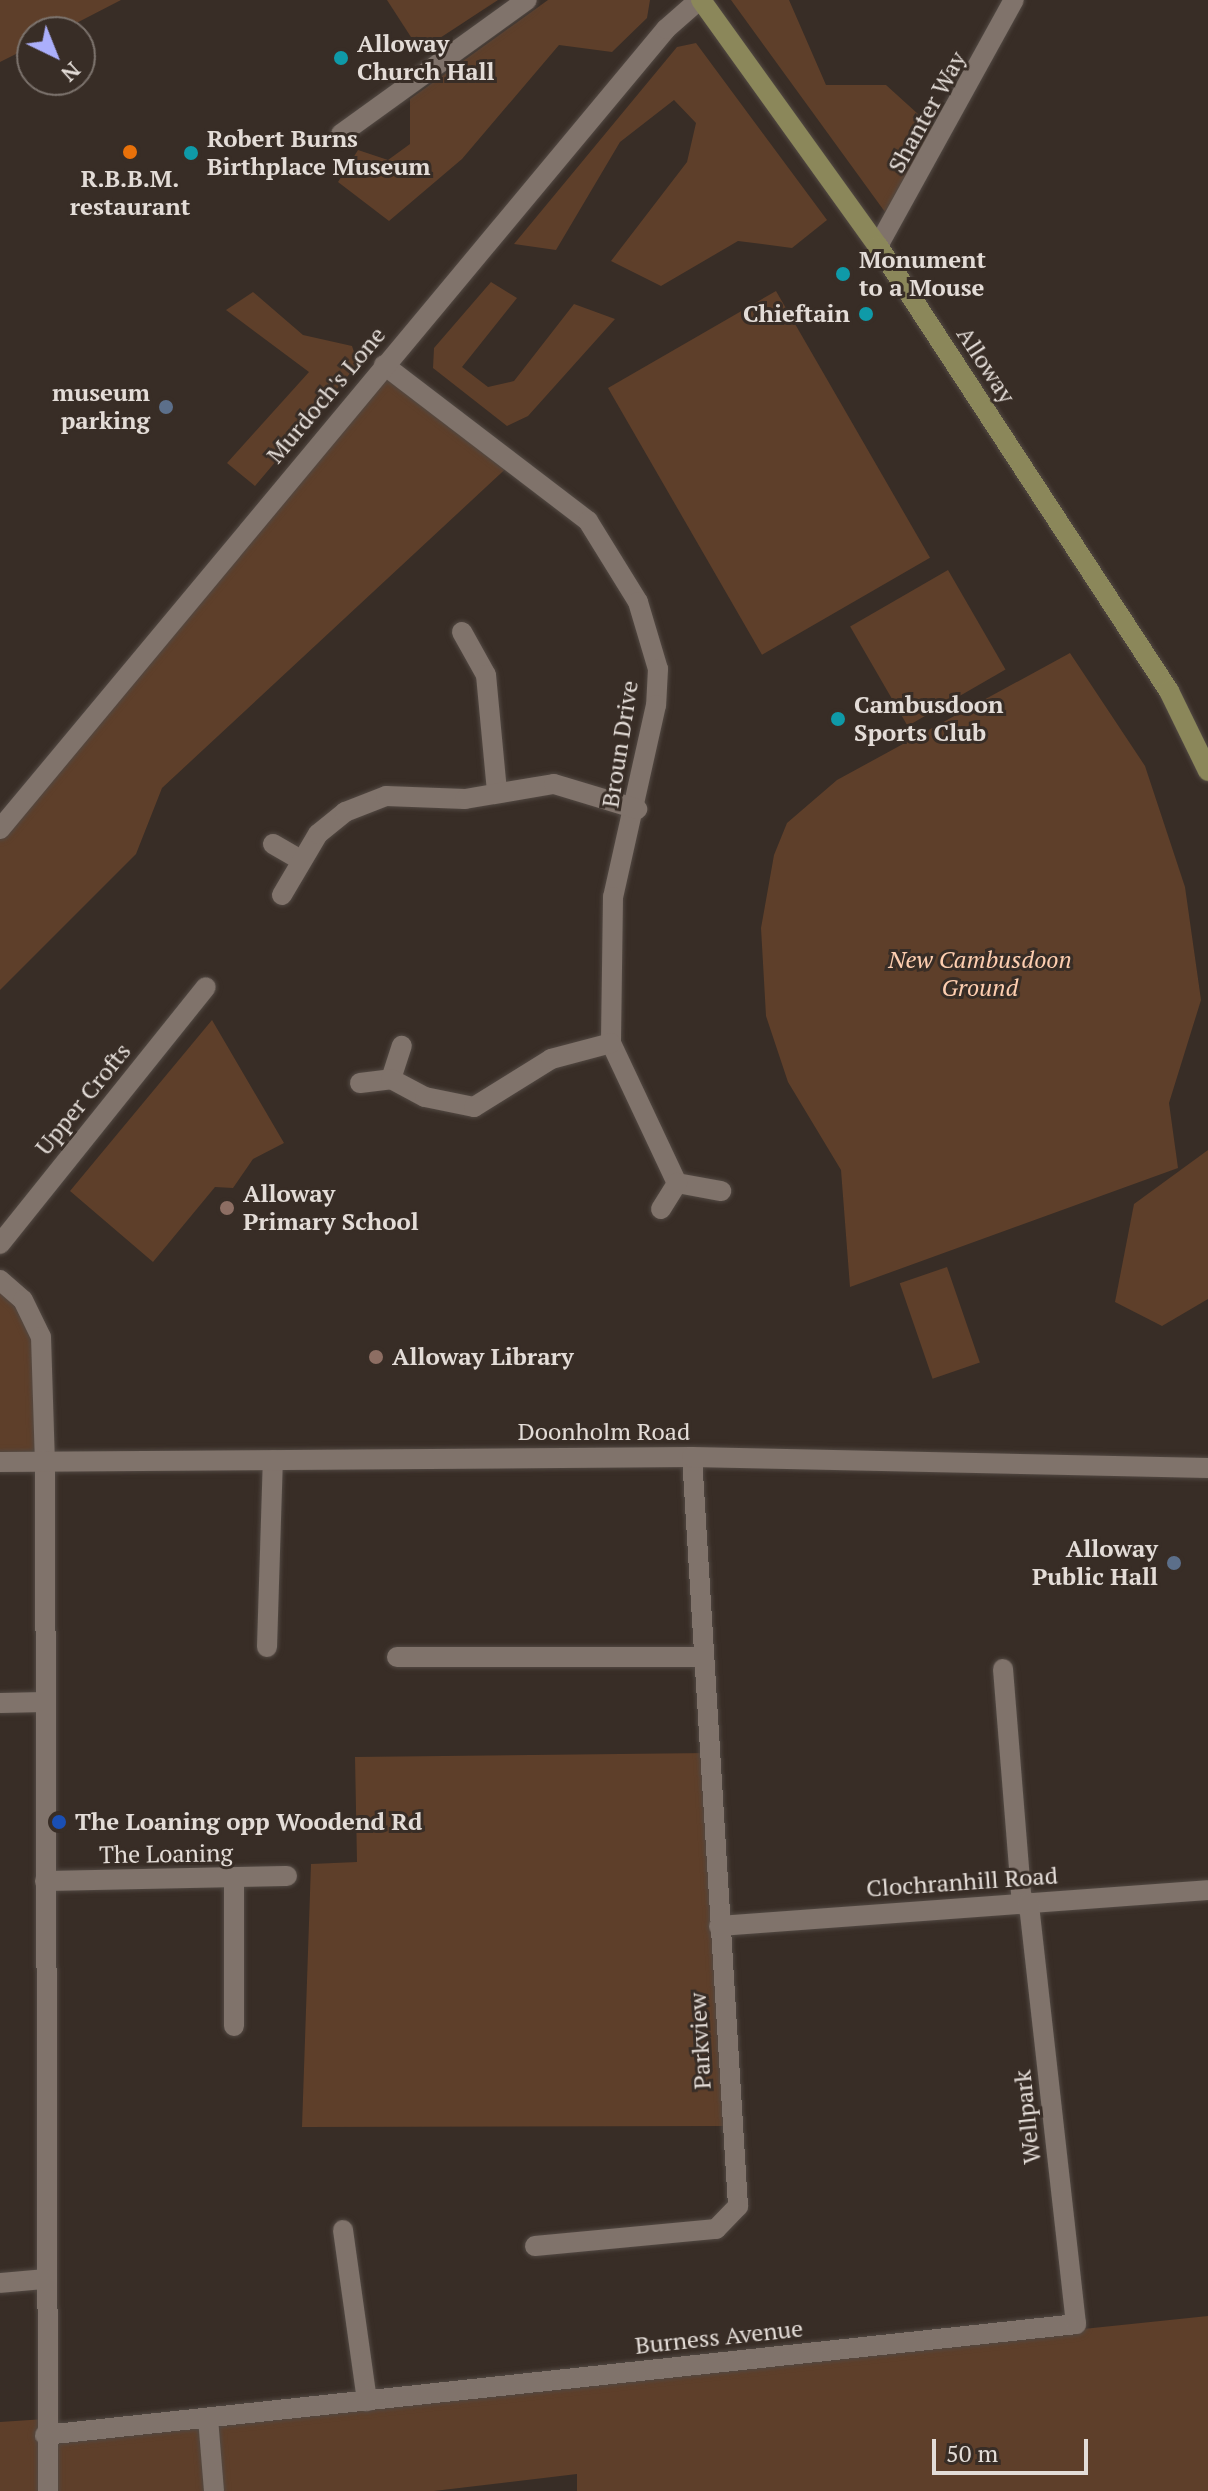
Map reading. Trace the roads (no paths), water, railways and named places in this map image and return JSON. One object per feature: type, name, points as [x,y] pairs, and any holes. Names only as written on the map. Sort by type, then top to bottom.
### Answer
[{"type":"main road","name":"Alloway","points":[[700,0],[878,246],[1169,691],[1208,771]]},
{"type":"street","points":[[341,134],[527,0]]},
{"type":"street","name":"Murdoch's Lone","points":[[0,829],[666,29],[700,0]]},
{"type":"street","name":"Shanter Way","points":[[878,246],[1014,0]]},
{"type":"street","name":"Broun Drive","points":[[384,365],[580,514],[620,570],[658,669],[637,809],[613,897],[611,1043],[677,1183]]},
{"type":"street","points":[[462,632],[486,675],[497,791]]},
{"type":"street","points":[[282,895],[297,858],[345,812],[386,796],[465,799],[497,791],[554,784],[637,809]]},
{"type":"street","points":[[273,844],[297,858]]},
{"type":"street","name":"Upper Crofts","points":[[0,1244],[206,987]]},
{"type":"street","points":[[360,1083],[391,1079],[425,1097],[474,1107],[551,1059],[611,1043]]},
{"type":"street","points":[[391,1079],[402,1046]]},
{"type":"street","points":[[661,1209],[677,1183],[721,1191]]},
{"type":"street","points":[[0,1280],[23,1300],[41,1337],[45,1461],[45,2435],[48,2491]]},
{"type":"street","name":"Doonholm Road","points":[[0,1462],[692,1457],[1208,1468]]},
{"type":"street","name":"Parkview","points":[[535,2246],[716,2229],[732,2220],[738,2206],[692,1457]]},
{"type":"street","points":[[267,1647],[273,1460]]},
{"type":"street","points":[[397,1657],[704,1657]]},
{"type":"street","name":"Wellpark","points":[[1003,1669],[1025,1903],[1076,2324]]},
{"type":"street","points":[[0,1703],[45,1702]]},
{"type":"street","name":"The Loaning","points":[[45,1881],[234,1880],[287,1876]]},
{"type":"street","points":[[234,1880],[234,2026]]},
{"type":"street","name":"Clochranhill Road","points":[[719,1926],[1208,1890]]},
{"type":"street","points":[[343,2230],[367,2401]]},
{"type":"street","points":[[0,2283],[45,2279]]},
{"type":"street","name":"Burness Avenue","points":[[45,2435],[1076,2324]]},
{"type":"street","points":[[208,2418],[214,2491]]},
{"type":"place","name":"Alloway Church Hall","points":[[341,58]]},
{"type":"place","name":"R.B.B.M. restaurant","points":[[130,152]]},
{"type":"place","name":"Robert Burns Birthplace Museum","points":[[191,153]]},
{"type":"place","name":"Monument to a Mouse","points":[[843,274]]},
{"type":"place","name":"Chieftain","points":[[866,314]]},
{"type":"place","name":"museum parking","points":[[166,407]]},
{"type":"place","name":"Cambusdoon Sports Club","points":[[838,719]]},
{"type":"place","name":"Alloway Primary School","points":[[227,1208]]},
{"type":"place","name":"Alloway Library","points":[[376,1357]]},
{"type":"place","name":"Alloway Public Hall","points":[[1174,1563]]},
{"type":"place","name":"The Loaning opp Woodend Rd","points":[[59,1822]]},
{"type":"park label","name":"New Cambusdoon Ground","points":[[980,974]]}]
